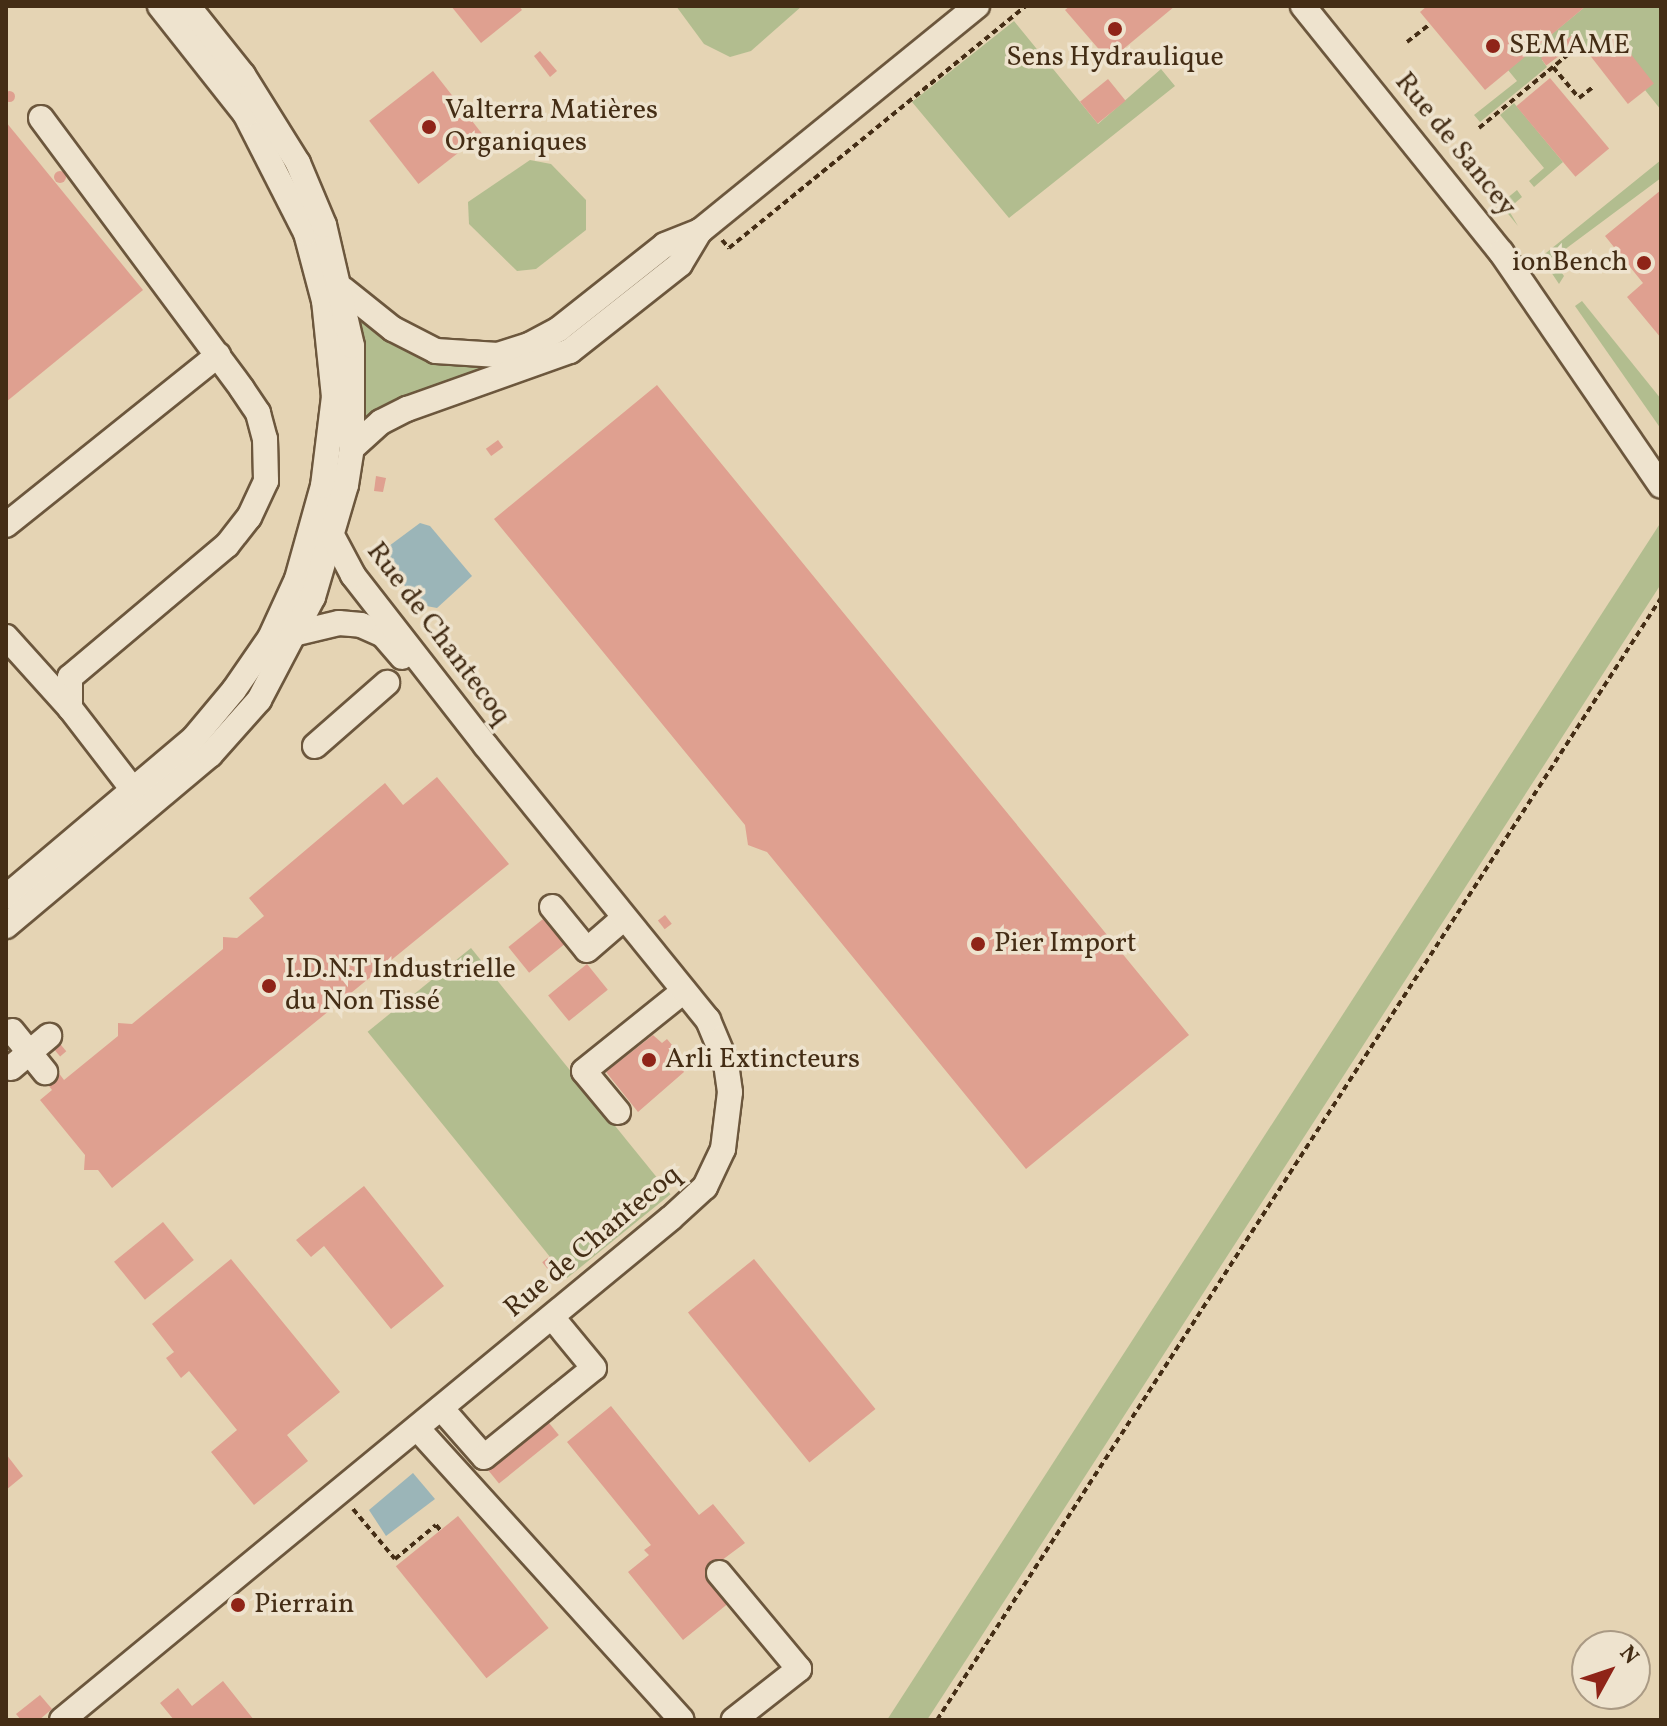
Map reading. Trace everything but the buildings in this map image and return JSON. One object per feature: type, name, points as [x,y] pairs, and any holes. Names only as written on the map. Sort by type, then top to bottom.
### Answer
[{"type":"street","points":[[6,897],[194,738],[270,638],[310,539],[325,474],[334,397],[324,301],[290,194],[246,115],[160,6]]},
{"type":"street","points":[[6,926],[210,755],[259,700],[297,633],[334,540],[352,448],[352,346],[343,289],[298,163],[243,75],[188,6]]},
{"type":"street","points":[[343,289],[415,343],[467,357],[498,355],[559,329],[665,245],[700,231],[977,6]]},
{"type":"street","name":"Rue de Sancey","points":[[1303,6],[1501,252],[1661,486]]},
{"type":"street","points":[[41,118],[218,355],[258,413],[265,439],[266,481],[249,517],[227,545],[75,668],[66,690],[70,708]]},
{"type":"street","points":[[352,448],[381,422],[407,409],[570,351],[680,264],[700,231]]},
{"type":"street","points":[[6,525],[218,355]]},
{"type":"street","name":"Rue de Chantecoq","points":[[62,1720],[683,1208],[714,1172],[729,1119],[726,1063],[708,1020],[486,746],[353,575],[334,540]]},
{"type":"street","points":[[297,633],[349,623],[383,635],[486,746]]},
{"type":"street","points":[[6,637],[70,708],[134,791]]},
{"type":"street","points":[[315,746],[387,683]]},
{"type":"street","points":[[552,907],[587,950],[624,918]]},
{"type":"street","points":[[618,1112],[584,1071],[684,991]]},
{"type":"street","points":[[12,1031],[20,1060],[45,1072]]},
{"type":"street","points":[[20,1060],[49,1036]]},
{"type":"street","points":[[429,1418],[484,1457],[594,1368],[552,1317]]},
{"type":"street","points":[[429,1418],[501,1498]]},
{"type":"street","points":[[429,1418],[682,1720]]},
{"type":"street","points":[[719,1573],[799,1669],[734,1720]]},
{"type":"path","points":[[1407,42],[1430,24]]},
{"type":"path","points":[[1479,128],[1581,44]]},
{"type":"path","points":[[1553,67],[1579,98],[1593,87]]},
{"type":"path","points":[[937,1720],[1661,598]]},
{"type":"path","points":[[339,1492],[395,1559],[436,1525],[441,1531]]},
{"type":"green space","points":[[676,6],[802,6],[751,51],[730,57],[704,44]]},
{"type":"green space","points":[[1586,6],[1661,6],[1661,110],[1645,90],[1653,83],[1588,50],[1574,34],[1542,60],[1547,67],[1480,122],[1474,115],[1517,81],[1508,70]]},
{"type":"green space","points":[[1014,21],[1098,124],[1161,69],[1175,86],[1009,218],[912,102]]},
{"type":"green space","points":[[1514,103],[1563,162],[1534,187],[1529,181],[1544,168],[1500,115]]},
{"type":"green space","points":[[530,160],[551,164],[586,200],[586,230],[536,269],[517,271],[469,224],[468,202]]},
{"type":"green space","points":[[1661,160],[1661,178],[1552,259],[1564,276],[1559,284],[1541,257]]},
{"type":"green space","points":[[1517,190],[1522,197],[1508,209],[1518,226],[1500,204]]},
{"type":"green space","points":[[659,257],[673,261],[569,343],[376,412],[361,422],[356,309],[496,361]]},
{"type":"green space","points":[[1582,301],[1661,399],[1661,429],[1575,306]]},
{"type":"green space","points":[[1661,522],[1661,584],[1031,1560],[927,1720],[887,1720]]},
{"type":"green space","points":[[471,948],[670,1194],[567,1278],[368,1032]]},
{"type":"water","points":[[420,523],[430,526],[472,576],[437,608],[421,605],[385,563],[389,546]]},
{"type":"water","points":[[413,1473],[435,1499],[386,1536],[369,1510]]},
{"type":"place","name":"Sens Hydraulique","points":[[1115,29]]},
{"type":"place","name":"SEMAME","points":[[1493,46]]},
{"type":"place","name":"Valterra Matières Organiques","points":[[429,127]]},
{"type":"place","name":"ionBench","points":[[1644,263]]},
{"type":"place","name":"Pier Import","points":[[978,944]]},
{"type":"place","name":"I.D.N.T Industrielle du Non Tissé","points":[[269,986]]},
{"type":"place","name":"Arli Extincteurs","points":[[649,1060]]},
{"type":"place","name":"Pierrain","points":[[238,1605]]}]
